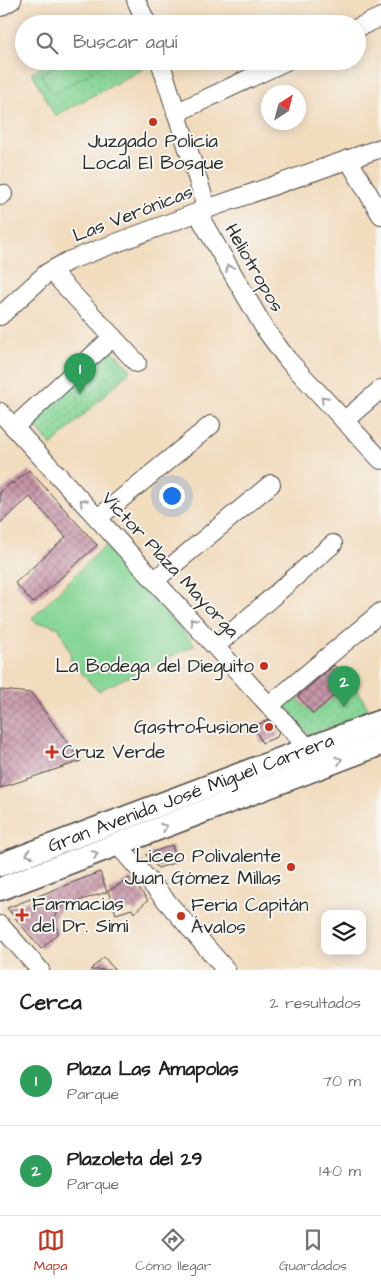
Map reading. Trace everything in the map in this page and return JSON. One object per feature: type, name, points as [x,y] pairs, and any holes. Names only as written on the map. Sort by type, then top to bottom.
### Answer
[{"type":"main road","name":"Gran Avenida José Miguel Carrera","points":[[0,865],[381,720]]},
{"type":"main road","name":"Gran Avenida José Miguel Carrera","points":[[0,889],[381,744]]},
{"type":"main road","points":[[298,776],[305,764],[308,748]]},
{"type":"main road","points":[[118,845],[118,832],[124,818]]},
{"type":"street","points":[[0,7],[12,0]]},
{"type":"street","points":[[136,0],[143,15]]},
{"type":"street","points":[[366,24],[381,17]]},
{"type":"street","name":"Heliotropos","points":[[163,70],[204,199],[202,221],[264,329],[287,359],[381,460]]},
{"type":"street","points":[[176,113],[267,70]]},
{"type":"street","name":"Las Verónicas","points":[[0,316],[51,271],[68,261],[204,210],[381,148]]},
{"type":"street","points":[[348,159],[381,216]]},
{"type":"street","points":[[51,271],[137,363]]},
{"type":"street","points":[[14,427],[113,337]]},
{"type":"street","points":[[344,420],[381,389]]},
{"type":"street","name":"Víctor Plaza Mayorga","points":[[0,412],[308,748]]},
{"type":"street","points":[[98,518],[211,425]]},
{"type":"street","points":[[155,580],[271,484]]},
{"type":"street","points":[[216,646],[333,544]]},
{"type":"street","points":[[270,705],[381,612]]},
{"type":"street","points":[[118,845],[226,970]]},
{"type":"street","points":[[0,924],[40,970]]},
{"type":"green space","points":[[37,70],[141,70],[55,116],[32,73]]},
{"type":"green space","points":[[48,70],[91,70],[92,72],[52,94],[41,74]]},
{"type":"green space","points":[[107,345],[131,370],[51,446],[29,418]]},
{"type":"green space","points":[[105,545],[195,645],[98,691],[71,662],[70,652],[59,628],[48,624],[36,623],[32,618]]},
{"type":"green space","points":[[353,682],[371,714],[309,735],[278,701],[289,690],[312,714]]},
{"type":"building","points":[[29,470],[97,545],[33,603],[15,583],[66,537],[30,497],[0,523],[0,492]]},
{"type":"building","points":[[334,665],[349,682],[313,714],[298,696]]},
{"type":"building","points":[[0,690],[31,693],[81,761],[0,788]]},
{"type":"building","points":[[268,720],[279,732],[277,737],[262,743],[254,726]]},
{"type":"building","points":[[172,845],[177,862],[158,868],[146,855]]},
{"type":"building","points":[[100,872],[107,892],[62,906],[54,918],[58,933],[41,949],[7,908]]},
{"type":"building","points":[[130,878],[148,900],[134,913],[132,909],[116,914],[108,891]]},
{"type":"building","points":[[104,957],[115,970],[90,970]]},
{"type":"place","name":"Juzgado Policía Local El Bosque","points":[[153,122]]},
{"type":"place","name":"Plaza Las Amapolas","points":[[80,394]]},
{"type":"place","name":"La Bodega del Dieguito","points":[[264,666]]},
{"type":"place","name":"Plazoleta del 29","points":[[344,707]]},
{"type":"place","name":"Gastrofusione","points":[[269,727]]},
{"type":"place","name":"Cruz Verde","points":[[52,752]]},
{"type":"place","name":"Liceo Polivalente Juan Gómez Millas","points":[[291,867]]},
{"type":"place","name":"Farmacias del Dr. Simi","points":[[22,915]]},
{"type":"place","name":"Feria Capitán Ávalos","points":[[181,916]]}]
